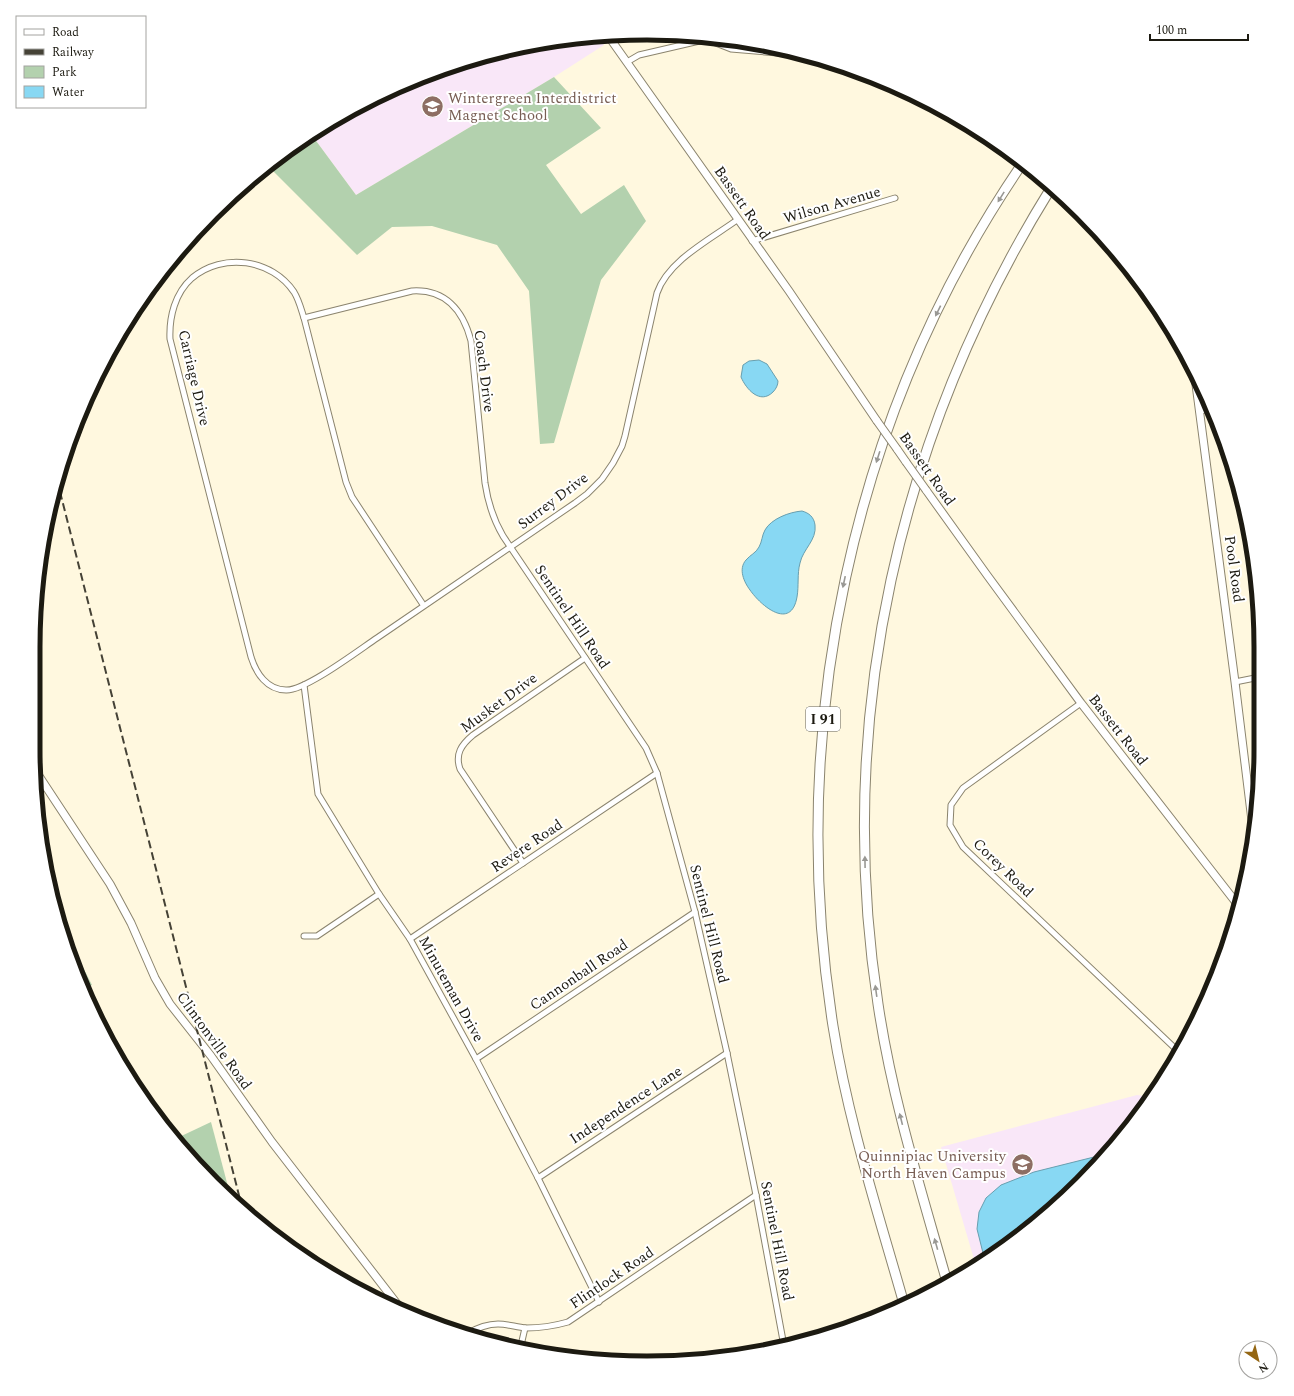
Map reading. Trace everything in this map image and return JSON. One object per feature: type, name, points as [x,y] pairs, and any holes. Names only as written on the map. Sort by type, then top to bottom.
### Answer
[{"type":"highway","name":"I 91","points":[[903,1299],[851,1118],[838,1054],[829,995],[822,937],[818,855],[820,769],[824,712],[836,626],[845,581],[867,494],[882,443],[913,365],[944,298],[978,235],[1020,167]]},
{"type":"highway","points":[[946,1277],[898,1108],[887,1056],[874,978],[868,912],[865,839],[866,786],[871,704],[877,659],[893,569],[910,503],[930,438],[954,376],[982,311],[1048,192]]},
{"type":"street","name":"Bassett Road","points":[[612,41],[906,462],[987,575],[1081,703],[1234,900]]},
{"type":"street","points":[[627,62],[639,55],[698,42]]},
{"type":"street","points":[[719,44],[731,49],[768,53]]},
{"type":"street","name":"Wilson Avenue","points":[[752,241],[896,198]]},
{"type":"street","name":"Surrey Drive","points":[[304,685],[424,606],[587,494],[608,471],[626,436],[657,293],[662,280],[679,261],[737,220]]},
{"type":"street","name":"Carriage Drive","points":[[304,685],[286,690],[278,689],[270,686],[264,681],[254,667],[170,339],[169,325],[172,313],[182,289],[191,278],[212,266],[237,262],[258,265],[278,276],[294,293],[299,302],[304,318],[346,482],[352,497],[424,606]]},
{"type":"street","name":"Coach Drive","points":[[304,318],[420,291],[435,294],[448,301],[457,309],[465,321],[471,340],[488,504],[496,524],[510,547]]},
{"type":"street","name":"Pool Road","points":[[1197,391],[1251,811]]},
{"type":"street","points":[[1199,411],[1206,410]]},
{"type":"street","name":"Sentinel Hill Road","points":[[510,547],[646,748],[657,773],[695,912],[727,1053],[783,1340]]},
{"type":"street","name":"Musket Drive","points":[[523,863],[460,769],[457,762],[460,747],[473,735],[585,658]]},
{"type":"street","points":[[1235,682],[1254,678]]},
{"type":"street","name":"Minuteman Drive","points":[[304,685],[318,794],[379,894],[410,939],[476,1058],[538,1178],[599,1302]]},
{"type":"street","name":"Corey Road","points":[[1081,703],[963,788],[951,805],[950,825],[963,848],[1175,1048]]},
{"type":"street","name":"Revere Road","points":[[410,939],[657,773]]},
{"type":"street","name":"Clintonville Road","points":[[41,779],[119,899],[155,978],[170,1004],[212,1056],[272,1142],[394,1300]]},
{"type":"street","points":[[304,936],[317,936],[379,894]]},
{"type":"street","name":"Cannonball Road","points":[[476,1058],[695,912]]},
{"type":"street","name":"Independence Lane","points":[[538,1178],[727,1053]]},
{"type":"street","name":"Flintlock Road","points":[[474,1330],[497,1324],[525,1328],[552,1327],[568,1322],[756,1195]]},
{"type":"street","points":[[522,1342],[525,1328]]},
{"type":"shaded area","name":"Wintergreen Interdistrict Magnet School","points":[[602,42],[604,45],[554,77],[356,195],[315,139],[344,121],[415,86],[452,72],[490,61],[568,45]]},
{"type":"shaded area","name":"Quinnipiac University North Haven Campus","points":[[1137,1095],[1145,1096],[1129,1119],[1076,1178],[1017,1231],[974,1260],[941,1147]]},
{"type":"green space","points":[[554,77],[601,128],[546,165],[581,214],[624,185],[646,221],[601,280],[554,443],[540,444],[529,291],[497,245],[432,226],[392,227],[357,255],[272,170],[315,139],[356,195]]},
{"type":"green space","points":[[75,951],[92,985],[89,987]]},
{"type":"green space","points":[[211,1122],[228,1188],[218,1178],[180,1137]]},
{"type":"water","points":[[759,360],[767,364],[778,381],[777,387],[773,392],[768,396],[763,397],[754,394],[746,386],[741,377],[743,365],[749,361]]},
{"type":"water","points":[[802,511],[809,514],[812,518],[815,525],[815,530],[812,540],[800,563],[797,597],[794,607],[789,612],[782,614],[768,608],[755,596],[744,579],[742,567],[746,560],[758,549],[765,530],[771,523],[786,515]]},
{"type":"water","points":[[1096,1156],[1076,1178],[1047,1205],[1017,1231],[983,1254],[977,1229],[979,1212],[986,1198],[1001,1185],[1034,1172]]},
{"type":"railway","points":[[60,493],[240,1198]]},
{"type":"place","name":"Wintergreen Interdistrict Magnet School","points":[[433,107]]},
{"type":"place","name":"Quinnipiac University North Haven Campus","points":[[1022,1165]]}]
